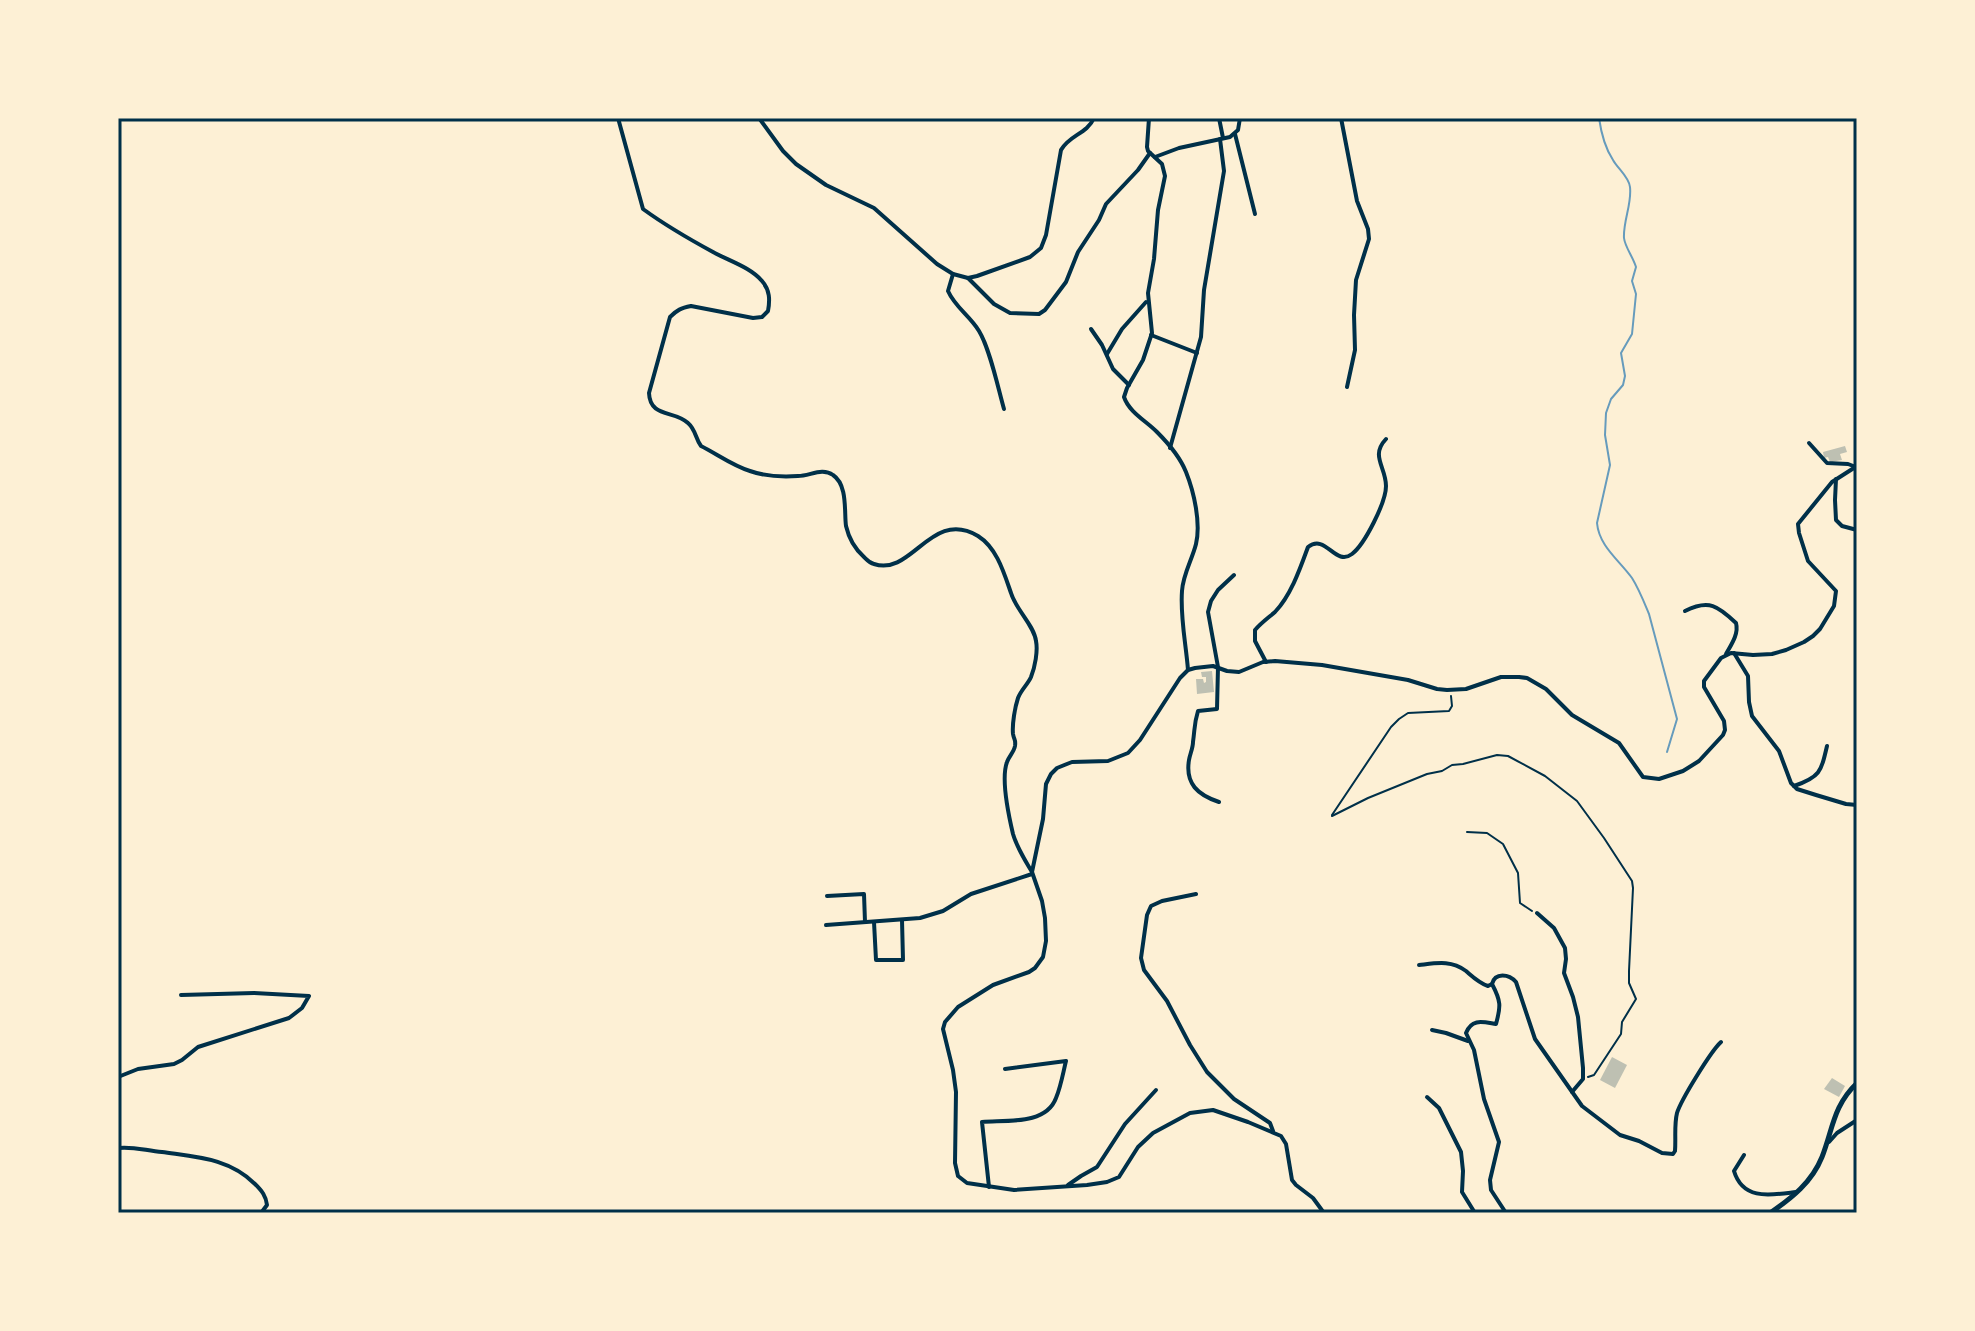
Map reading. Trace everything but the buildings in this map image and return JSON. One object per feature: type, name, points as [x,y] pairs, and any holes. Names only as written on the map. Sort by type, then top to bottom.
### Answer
[{"type":"main road","points":[[1770,1213],[1799,1191],[1816,1168],[1832,1120],[1841,1102],[1857,1083]]},
{"type":"street","points":[[618,118],[643,209],[696,243],[749,271],[761,280],[770,299],[768,311],[762,317],[691,306],[675,311],[670,317],[649,393],[651,404],[685,419],[701,446],[749,471],[798,476],[816,472],[833,474],[842,488],[846,526],[851,541],[870,563],[885,566],[898,562],[936,534],[950,530],[975,534],[992,550],[1015,606],[1036,638],[1031,676],[1018,698],[1013,733],[1015,746],[1007,762],[1005,778],[1013,835],[1042,901],[1046,932],[1043,957],[1029,972],[993,985],[958,1007],[945,1022],[943,1029],[956,1092],[954,1141],[958,1176],[967,1183],[1014,1190],[1097,1184],[1119,1177],[1145,1139],[1190,1113],[1213,1110],[1281,1136],[1286,1144],[1292,1180],[1313,1198],[1324,1213]]},
{"type":"street","points":[[759,118],[796,164],[826,185],[874,208],[937,264],[953,274],[968,278],[1030,257],[1041,248],[1061,150],[1065,142],[1088,129],[1094,118]]},
{"type":"street","points":[[1149,118],[1146,140],[1150,152],[1162,164],[1165,176],[1147,301],[1152,328],[1143,360],[1124,397],[1170,448],[1185,471],[1190,486],[1196,542],[1184,574],[1182,591],[1188,670]]},
{"type":"street","points":[[1170,448],[1202,327],[1204,290],[1224,171],[1219,118]]},
{"type":"street","points":[[1155,157],[1235,134],[1240,118]]},
{"type":"street","points":[[1341,118],[1357,201],[1369,239],[1356,280],[1355,350],[1347,387]]},
{"type":"street","points":[[1235,134],[1255,214]]},
{"type":"street","points":[[968,278],[994,304],[1010,313],[1039,314],[1045,310],[1066,282],[1078,252],[1106,204],[1138,170],[1150,152]]},
{"type":"street","points":[[953,274],[948,291],[953,302],[982,336],[1004,409]]},
{"type":"street","points":[[1107,354],[1122,329],[1147,301]]},
{"type":"street","points":[[1091,329],[1113,369],[1129,385]]},
{"type":"street","points":[[1151,335],[1197,353]]},
{"type":"street","points":[[1266,662],[1255,641],[1255,630],[1283,600],[1311,543],[1318,543],[1342,557],[1349,557],[1370,529],[1385,493],[1386,481],[1378,456],[1386,439]]},
{"type":"street","points":[[1809,443],[1827,463],[1856,466]]},
{"type":"street","points":[[1726,654],[1764,655],[1795,647],[1813,636],[1834,606],[1836,591],[1808,561],[1798,528],[1803,515],[1825,489],[1856,466]]},
{"type":"street","points":[[1836,479],[1836,520],[1842,526],[1857,530]]},
{"type":"street","points":[[1219,802],[1198,793],[1188,770],[1198,711],[1217,709],[1218,667],[1208,612],[1218,590],[1234,575]]},
{"type":"street","points":[[1032,873],[1043,819],[1046,784],[1051,774],[1072,762],[1108,761],[1128,753],[1140,740],[1180,678],[1188,670],[1206,666],[1239,672],[1266,662],[1289,661],[1451,690],[1466,689],[1501,677],[1527,678],[1546,689],[1572,715],[1619,743],[1643,777],[1659,779],[1683,771],[1699,761],[1725,730],[1724,721],[1706,693],[1704,683],[1726,654],[1738,627],[1711,605],[1703,604],[1685,611]]},
{"type":"street","points":[[1734,653],[1748,676],[1752,716],[1779,751],[1794,786],[1857,805]]},
{"type":"street","points":[[1794,786],[1820,773],[1827,746]]},
{"type":"street","points":[[826,925],[902,920],[934,914],[971,894],[1032,873]]},
{"type":"street","points":[[827,896],[864,894],[865,922]]},
{"type":"street","points":[[1196,894],[1151,906],[1147,915],[1142,964],[1207,1072],[1234,1099],[1270,1123],[1273,1131]]},
{"type":"street","points":[[1537,913],[1554,928],[1565,948],[1564,973],[1578,1017],[1583,1079],[1572,1092]]},
{"type":"street","points":[[874,922],[876,960],[903,960],[902,920]]},
{"type":"street","points":[[1419,965],[1452,963],[1485,986],[1503,975],[1512,978],[1535,1039],[1582,1106],[1615,1132],[1667,1155],[1673,1154],[1676,1148],[1679,1107],[1707,1058],[1721,1042]]},
{"type":"street","points":[[1492,984],[1500,999],[1496,1024],[1479,1022],[1470,1025],[1466,1033],[1499,1142],[1490,1180],[1491,1190],[1506,1213]]},
{"type":"street","points":[[118,1077],[138,1069],[174,1064],[198,1047],[289,1018],[302,1008],[309,996],[254,993],[181,995]]},
{"type":"street","points":[[1432,1030],[1470,1042]]},
{"type":"street","points":[[989,1187],[982,1122],[1036,1117],[1045,1113],[1056,1100],[1066,1061],[1005,1069]]},
{"type":"street","points":[[1066,1187],[1097,1167],[1125,1124],[1156,1090]]},
{"type":"street","points":[[1427,1097],[1439,1108],[1461,1152],[1462,1192],[1475,1213]]},
{"type":"street","points":[[1825,1147],[1837,1133],[1857,1120]]},
{"type":"street","points":[[118,1148],[131,1147],[199,1157],[233,1167],[263,1192],[267,1205],[261,1213]]},
{"type":"street","points":[[1744,1155],[1734,1171],[1737,1181],[1747,1190],[1764,1195],[1799,1191]]},
{"type":"path","points":[[1451,690],[1452,706],[1449,711],[1408,713],[1391,727],[1332,816],[1407,781],[1452,765],[1497,755],[1523,763],[1577,801],[1632,881],[1629,983],[1636,999],[1622,1022],[1621,1034],[1601,1065],[1594,1075],[1583,1079]]},
{"type":"path","points":[[1467,832],[1487,833],[1503,844],[1518,873],[1520,903],[1537,913]]},
{"type":"waterway","points":[[1599,118],[1608,150],[1630,187],[1624,238],[1636,267],[1632,281],[1636,294],[1632,334],[1621,353],[1625,376],[1623,385],[1611,399],[1606,413],[1605,435],[1610,465],[1597,523],[1601,539],[1632,578],[1649,614],[1677,719],[1667,752]]}]
